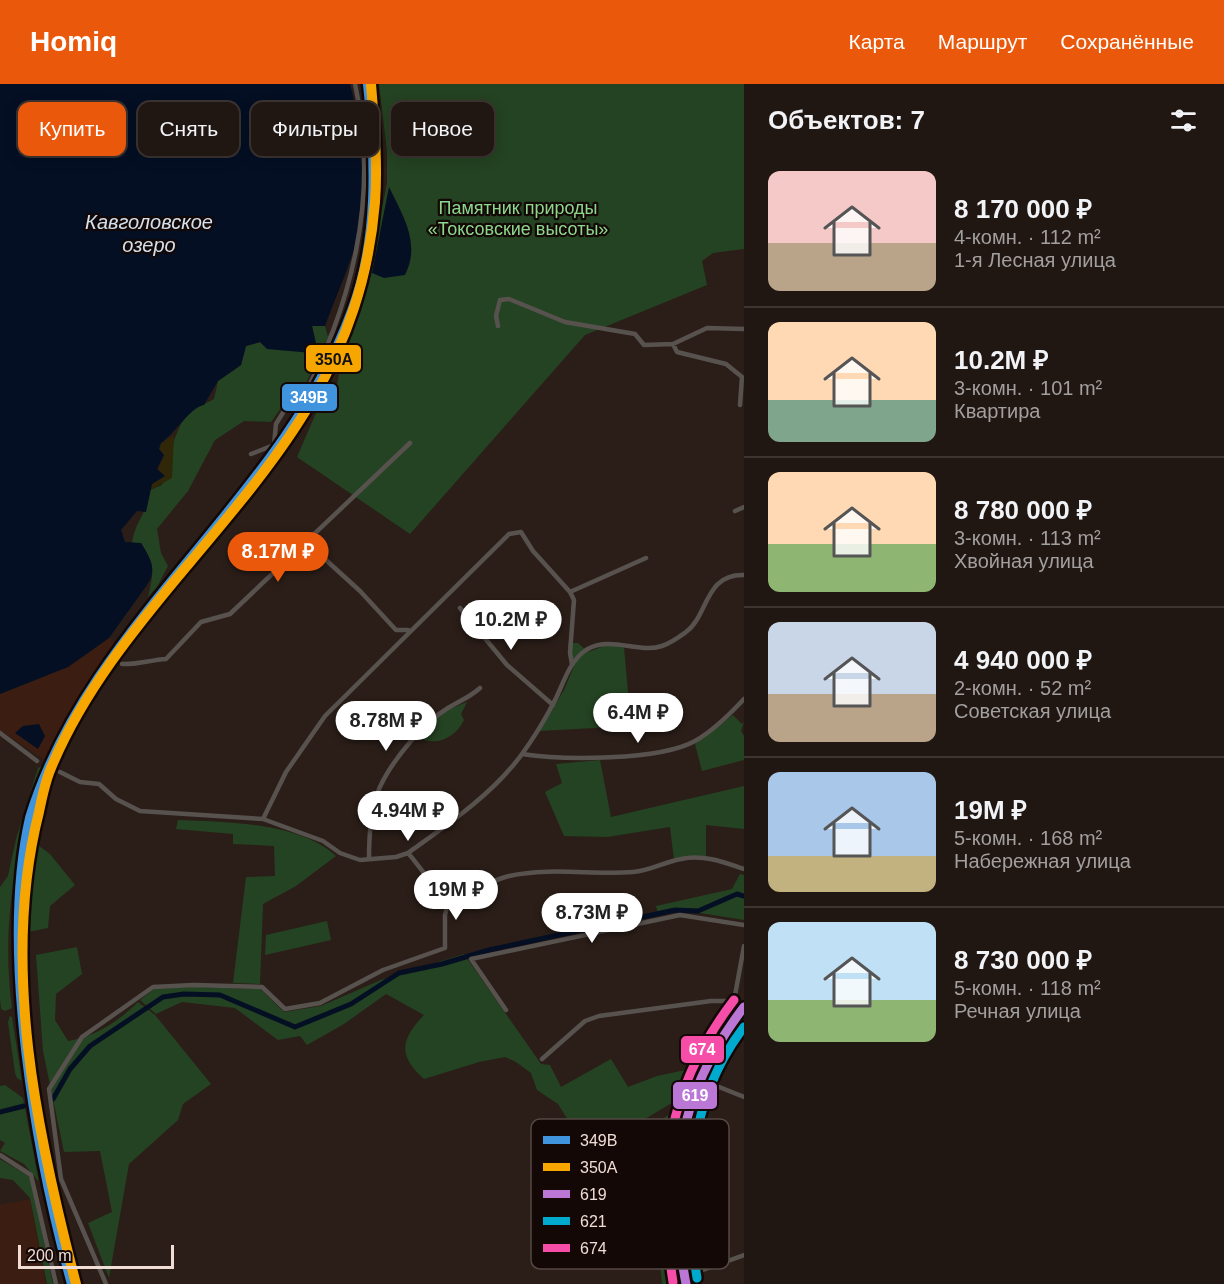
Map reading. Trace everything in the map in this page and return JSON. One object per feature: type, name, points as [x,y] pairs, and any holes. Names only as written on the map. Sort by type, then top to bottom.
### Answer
[{"type":"main road","points":[[686,1119],[698,1079],[723,1033],[743,1008]]},
{"type":"street","points":[[250,454],[274,445],[276,424],[284,411],[298,406],[318,369],[333,332],[363,221],[364,139],[355,84]]},
{"type":"street","points":[[498,326],[497,306],[500,300],[509,299],[565,322],[635,334],[644,345],[673,344],[707,328],[744,329]]},
{"type":"street","points":[[673,344],[677,352],[726,364],[742,377],[740,405]]},
{"type":"street","points":[[122,664],[138,665],[150,660],[166,659],[201,622],[230,614],[305,540],[410,443]]},
{"type":"street","points":[[735,512],[744,507]]},
{"type":"street","points":[[263,819],[286,772],[325,716],[509,534],[521,532],[533,551],[570,592],[574,600],[570,653],[572,664]]},
{"type":"street","points":[[305,540],[360,591],[396,630],[411,630]]},
{"type":"street","points":[[570,592],[646,558]]},
{"type":"street","points":[[60,772],[80,782],[99,784],[116,799],[140,811],[263,819],[323,841],[340,853],[360,860],[396,857],[408,853],[467,808],[522,754],[553,705],[572,664],[586,650],[607,643],[660,647],[674,640],[696,622],[707,596],[724,579],[744,575]]},
{"type":"street","points":[[460,608],[507,665],[553,705]]},
{"type":"street","points":[[369,860],[369,836],[375,796],[390,765],[444,710],[480,688]]},
{"type":"street","points":[[522,754],[556,759],[577,759],[638,755],[680,746],[694,742],[732,712],[744,699]]},
{"type":"street","points":[[0,733],[37,761]]},
{"type":"street","points":[[408,853],[443,890],[460,892],[509,876],[560,871],[634,872],[651,870],[682,859],[717,860],[744,869]]},
{"type":"street","points":[[106,1284],[61,1179],[49,1089],[82,1036],[153,987],[194,985],[262,987],[285,1009],[320,1003],[383,970],[445,948],[446,915],[451,891]]},
{"type":"street","points":[[506,1010],[471,959],[680,915],[744,925]]},
{"type":"street","points":[[734,1001],[744,946]]},
{"type":"street","points":[[542,1059],[585,1021],[599,1016],[711,1001],[734,1001],[743,1008]]},
{"type":"street","points":[[698,1079],[744,1097]]},
{"type":"street","points":[[0,1155],[32,1175],[56,1284]]},
{"type":"street","points":[[729,1260],[744,1255]]},
{"type":"street","points":[[686,1282],[697,1272],[705,1269]]},
{"type":"shaded area","points":[[109,638],[116,643],[82,690],[46,761],[0,730],[0,694],[68,667]]},
{"type":"shaded area","points":[[30,1199],[46,1284],[0,1284],[0,1205]]},
{"type":"green space","name":"Памятник природы «Токсовские высоты»","points":[[379,84],[744,84],[744,249],[713,253],[702,261],[707,285],[585,335],[410,534],[297,457],[326,390],[335,396],[342,357],[378,229],[387,183],[387,151]]},
{"type":"green space","points":[[319,324],[325,326],[328,337],[297,402],[281,408],[271,422],[244,421],[215,440],[188,491],[157,529],[161,553],[168,566],[157,587],[148,597],[152,575],[151,563],[141,543],[132,543],[147,505],[150,490],[162,485],[174,442],[183,420],[189,412],[214,399],[218,381],[241,365],[246,346],[261,342],[312,353],[317,348],[312,326]]},
{"type":"green space","points":[[568,643],[578,643],[588,652],[607,645],[624,647],[631,726],[539,731],[564,690],[574,666],[568,653]]},
{"type":"green space","points":[[467,702],[461,714],[464,720],[453,734],[442,740],[424,740],[424,730],[445,711]]},
{"type":"green space","points":[[733,715],[742,724],[744,722],[741,731],[744,736],[744,760],[702,771],[695,744]]},
{"type":"green space","points":[[600,760],[611,817],[744,786],[744,829],[706,825],[706,857],[674,860],[670,827],[607,837],[564,836],[545,792],[562,783],[556,764]]},
{"type":"green space","points":[[44,767],[25,826],[13,886],[8,947],[12,1008],[5,1011],[1,1009],[0,999],[0,887],[8,876],[16,839],[38,768]]},
{"type":"green space","points":[[178,820],[239,823],[283,830],[303,836],[336,856],[296,886],[263,904],[260,984],[233,983],[246,877],[275,876],[274,846],[233,844],[233,834],[176,829]]},
{"type":"green space","points":[[35,843],[50,854],[75,885],[50,906],[48,928],[28,932],[28,898]]},
{"type":"green space","points":[[740,874],[744,875],[744,920],[675,909],[658,913],[656,906],[732,889]]},
{"type":"green space","points":[[327,921],[331,940],[265,955],[266,935]]},
{"type":"green space","points":[[77,947],[82,974],[56,994],[55,1020],[68,1041],[88,1036],[106,1027],[138,1002],[155,1015],[211,1084],[183,1104],[178,1120],[129,1164],[109,1278],[88,1223],[112,1212],[100,1151],[64,1152],[43,1051],[36,955]]},
{"type":"green space","points":[[464,954],[541,1064],[550,1065],[561,1087],[611,1059],[628,1087],[657,1076],[690,1069],[685,1091],[680,1098],[645,1119],[567,1119],[558,1104],[537,1090],[531,1073],[505,1057],[479,1062],[424,1079],[410,1063],[405,1048],[410,1032],[424,1015],[386,994],[344,1024],[307,1045],[300,1036],[278,1040],[235,1008],[182,1002],[156,1014],[140,1000],[154,989],[195,987],[260,989],[284,1012],[321,1006],[381,980]]},
{"type":"green space","points":[[10,1016],[22,1081],[15,1073],[8,1022]]},
{"type":"green space","points":[[744,1018],[744,1033],[725,1061],[712,1087],[704,1119],[694,1119],[703,1084],[711,1066]]},
{"type":"green space","points":[[5,1085],[23,1098],[39,1182],[24,1164],[0,1151],[5,1143],[0,1140],[0,1086]]},
{"type":"green space","points":[[674,1111],[677,1111],[677,1119],[663,1119]]},
{"type":"green space","points":[[0,1159],[30,1177],[53,1284],[47,1284],[30,1198],[13,1180],[0,1178]]},
{"type":"green space","points":[[661,1269],[672,1269],[668,1284],[662,1284]]},
{"type":"sand","points":[[174,435],[172,478],[150,490],[164,455],[159,449],[161,443]]},
{"type":"water","name":"Кавголовское озеро","points":[[0,84],[350,84],[354,102],[251,102],[251,156],[361,156],[361,209],[354,249],[325,326],[312,326],[317,348],[312,353],[267,349],[260,342],[246,346],[241,365],[218,381],[204,405],[193,411],[161,443],[159,449],[164,455],[157,469],[165,476],[152,484],[146,512],[137,511],[121,530],[125,542],[141,543],[150,559],[152,574],[147,585],[109,638],[68,667],[0,694]]},
{"type":"water","points":[[389,187],[408,230],[411,252],[405,275],[384,278],[372,273]]},
{"type":"water","points":[[39,724],[45,736],[38,749],[15,733],[23,726]]},
{"type":"waterway","points":[[53,1099],[70,1069],[90,1046],[163,997],[184,994],[220,995],[295,1027],[351,1004],[399,973],[442,964],[489,950],[675,910],[698,911],[737,894],[744,896]]},
{"type":"waterway","points":[[0,1112],[24,1106]]},
{"type":"transit line","name":"349В","points":[[72,1284],[46,1174],[26,1051],[19,928],[22,871],[30,818],[58,747],[96,682],[140,621],[235,504],[281,443],[321,380],[352,311],[367,256],[374,170],[368,84]]},
{"type":"transit line","name":"350А","points":[[76,1284],[48,1169],[37,1109],[28,1049],[23,989],[23,929],[28,870],[44,790],[64,740],[94,688],[147,614],[255,484],[312,400],[335,356],[354,309],[367,258],[375,202],[376,158],[371,84]]},
{"type":"transit line","name":"674","points":[[676,1119],[693,1066],[711,1033],[734,1000]]},
{"type":"transit line","name":"619","points":[[687,1119],[704,1072],[721,1040],[744,1007]]},
{"type":"transit line","name":"621","points":[[700,1119],[711,1085],[725,1055],[744,1027]]},
{"type":"transit line","name":"674","points":[[671,1269],[673,1282]]},
{"type":"transit line","name":"619","points":[[684,1269],[686,1284]]},
{"type":"transit line","name":"621","points":[[696,1269],[697,1278]]}]
